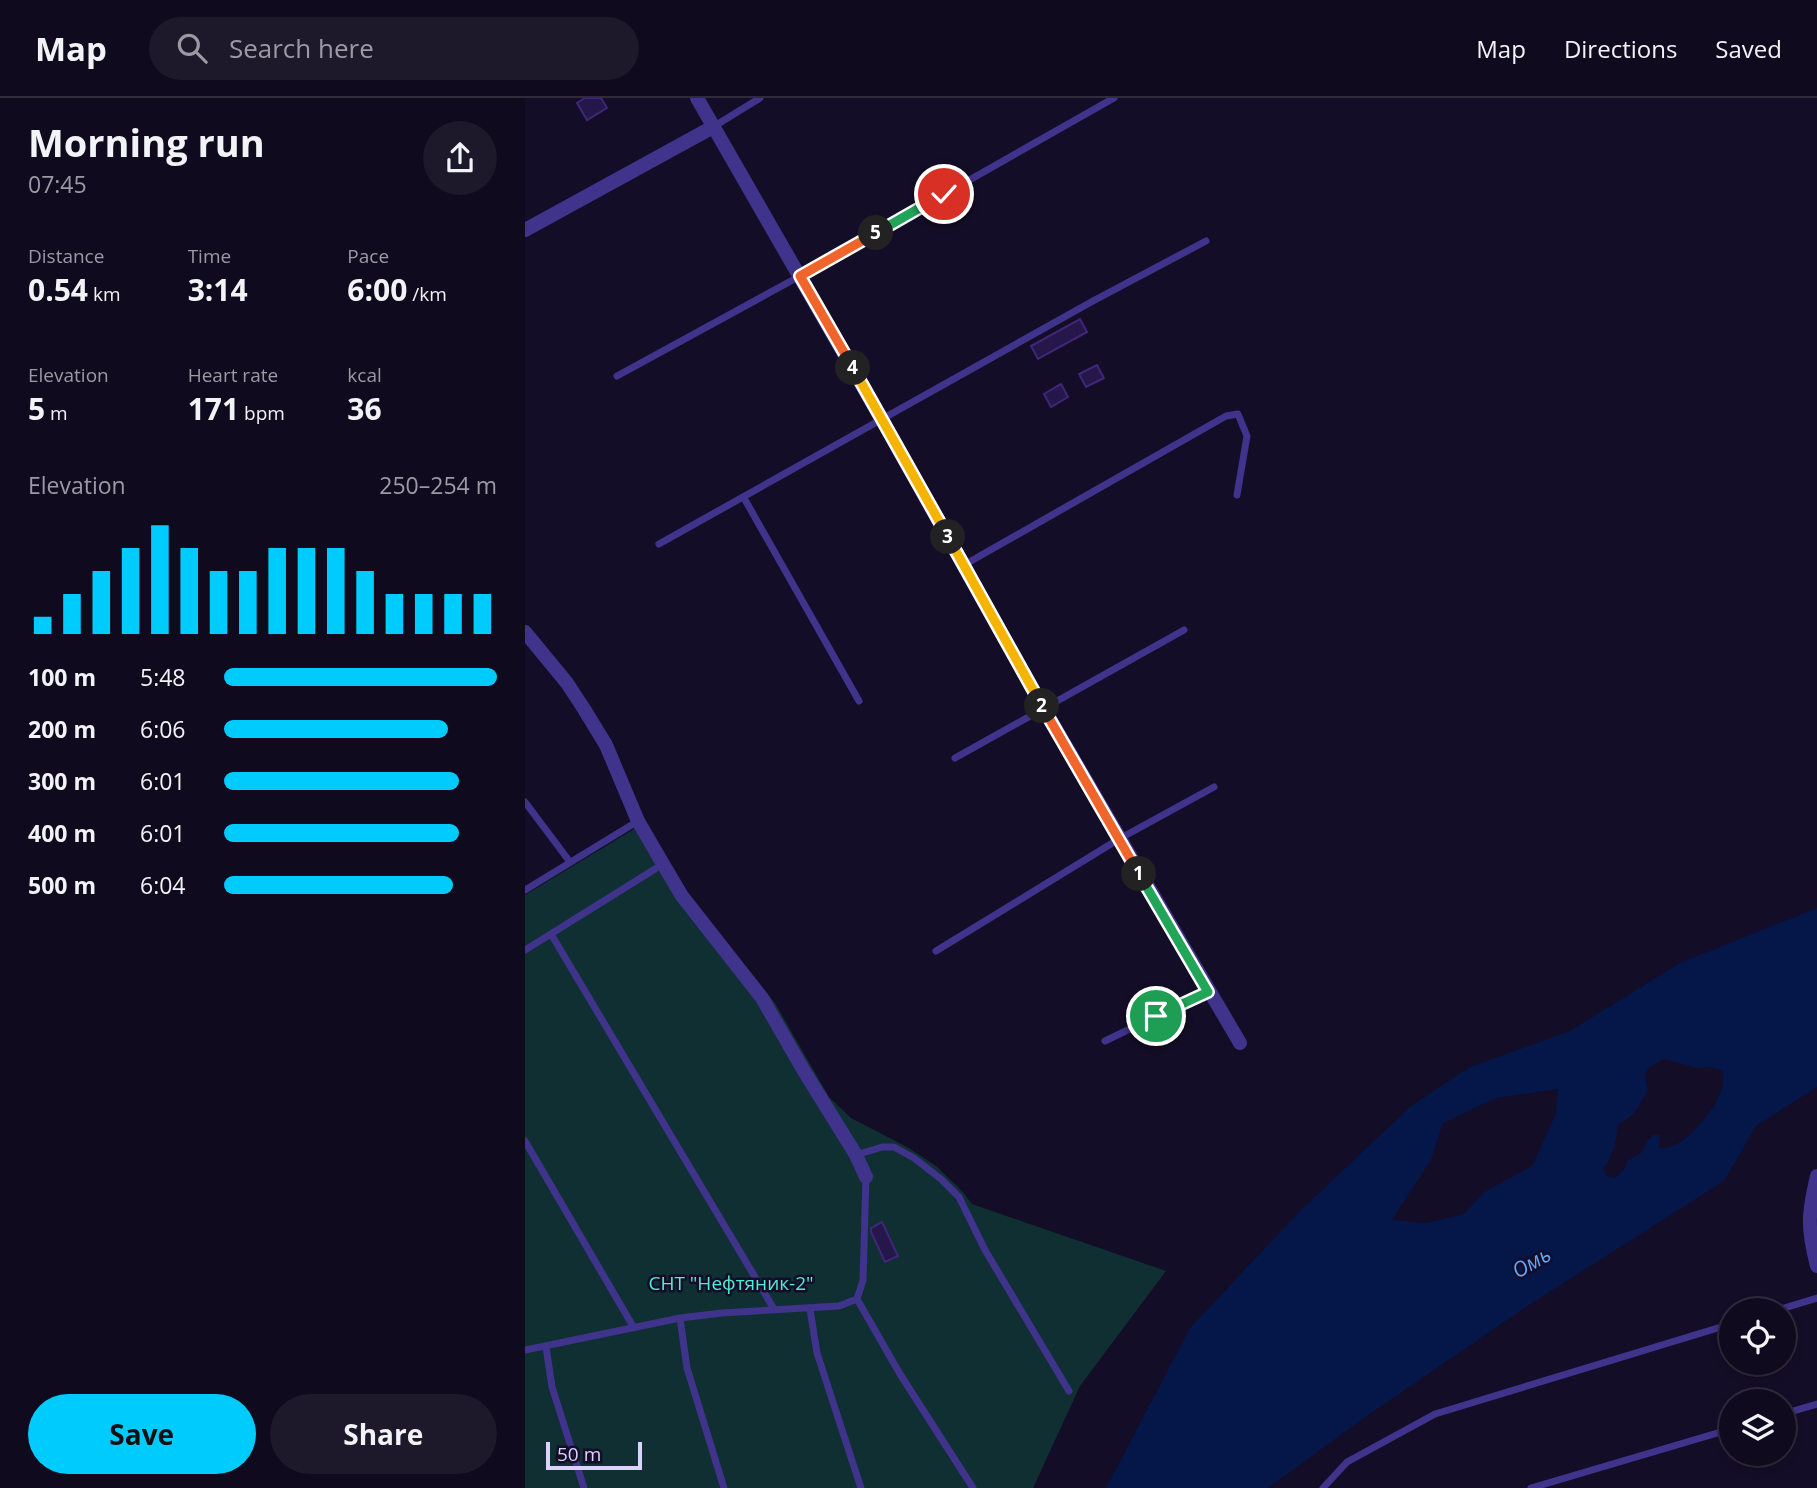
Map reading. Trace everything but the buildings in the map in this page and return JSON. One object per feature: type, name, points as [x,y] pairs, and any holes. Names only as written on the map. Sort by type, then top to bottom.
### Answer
[{"type":"street","points":[[697,98],[882,419],[1044,709],[1240,1043]]},
{"type":"street","points":[[525,230],[713,127]]},
{"type":"street","points":[[525,632],[567,683],[584,709],[606,746],[638,821],[682,896],[762,998],[856,1155],[866,1177]]},
{"type":"street","points":[[1817,1176],[1808,1213],[1817,1266]]},
{"type":"lane","points":[[713,127],[760,98]]},
{"type":"lane","points":[[617,376],[1114,98]]},
{"type":"lane","points":[[659,544],[1093,301],[1206,241]]},
{"type":"lane","points":[[964,565],[1226,416],[1238,414],[1247,436],[1237,495]]},
{"type":"lane","points":[[744,498],[859,701]]},
{"type":"lane","points":[[955,758],[1184,630]]},
{"type":"lane","points":[[936,951],[1119,839],[1214,787]]},
{"type":"lane","points":[[525,802],[570,862]]},
{"type":"lane","points":[[525,890],[638,821]]},
{"type":"lane","points":[[525,950],[663,864]]},
{"type":"lane","points":[[551,934],[774,1309]]},
{"type":"lane","points":[[1105,1041],[1208,992]]},
{"type":"lane","points":[[525,1141],[634,1328]]},
{"type":"lane","points":[[856,1155],[882,1147],[894,1147],[914,1158],[941,1179],[959,1198],[985,1250],[1069,1391]]},
{"type":"lane","points":[[866,1177],[863,1280],[857,1299],[900,1374],[973,1488]]},
{"type":"lane","points":[[1796,1304],[1817,1297]]},
{"type":"lane","points":[[525,1350],[680,1318],[839,1306],[857,1299]]},
{"type":"lane","points":[[810,1309],[817,1353],[861,1488]]},
{"type":"lane","points":[[680,1318],[687,1368],[724,1488]]},
{"type":"lane","points":[[1323,1488],[1347,1462],[1435,1414],[1719,1328]]},
{"type":"lane","points":[[546,1347],[552,1387],[583,1488]]},
{"type":"lane","points":[[1796,1410],[1817,1404]]},
{"type":"lane","points":[[1531,1488],[1719,1433]]},
{"type":"green space","name":"СНТ \"Нефтяник-2\"","points":[[644,823],[687,894],[775,1003],[829,1097],[851,1118],[909,1148],[936,1166],[972,1204],[1166,1271],[1080,1386],[1033,1488],[525,1488],[525,895]]},
{"type":"water","name":"Омь","points":[[1817,908],[1817,1087],[1756,1126],[1724,1181],[1529,1305],[1364,1418],[1268,1488],[1106,1488],[1190,1328],[1301,1210],[1410,1107],[1470,1067],[1570,1031],[1680,963]],"holes":[[[1664,1059],[1697,1068],[1711,1067],[1723,1071],[1719,1097],[1706,1117],[1688,1136],[1678,1143],[1659,1148],[1660,1135],[1653,1135],[1641,1153],[1627,1161],[1621,1173],[1614,1178],[1607,1176],[1603,1169],[1614,1148],[1618,1125],[1634,1114],[1648,1090],[1645,1076],[1647,1069]],[[1558,1089],[1556,1114],[1532,1166],[1484,1192],[1464,1214],[1426,1223],[1392,1220],[1431,1160],[1443,1123],[1496,1098]]]},
{"type":"route","points":[[944,194],[800,276],[1044,709],[1208,992],[1156,1016]]}]
